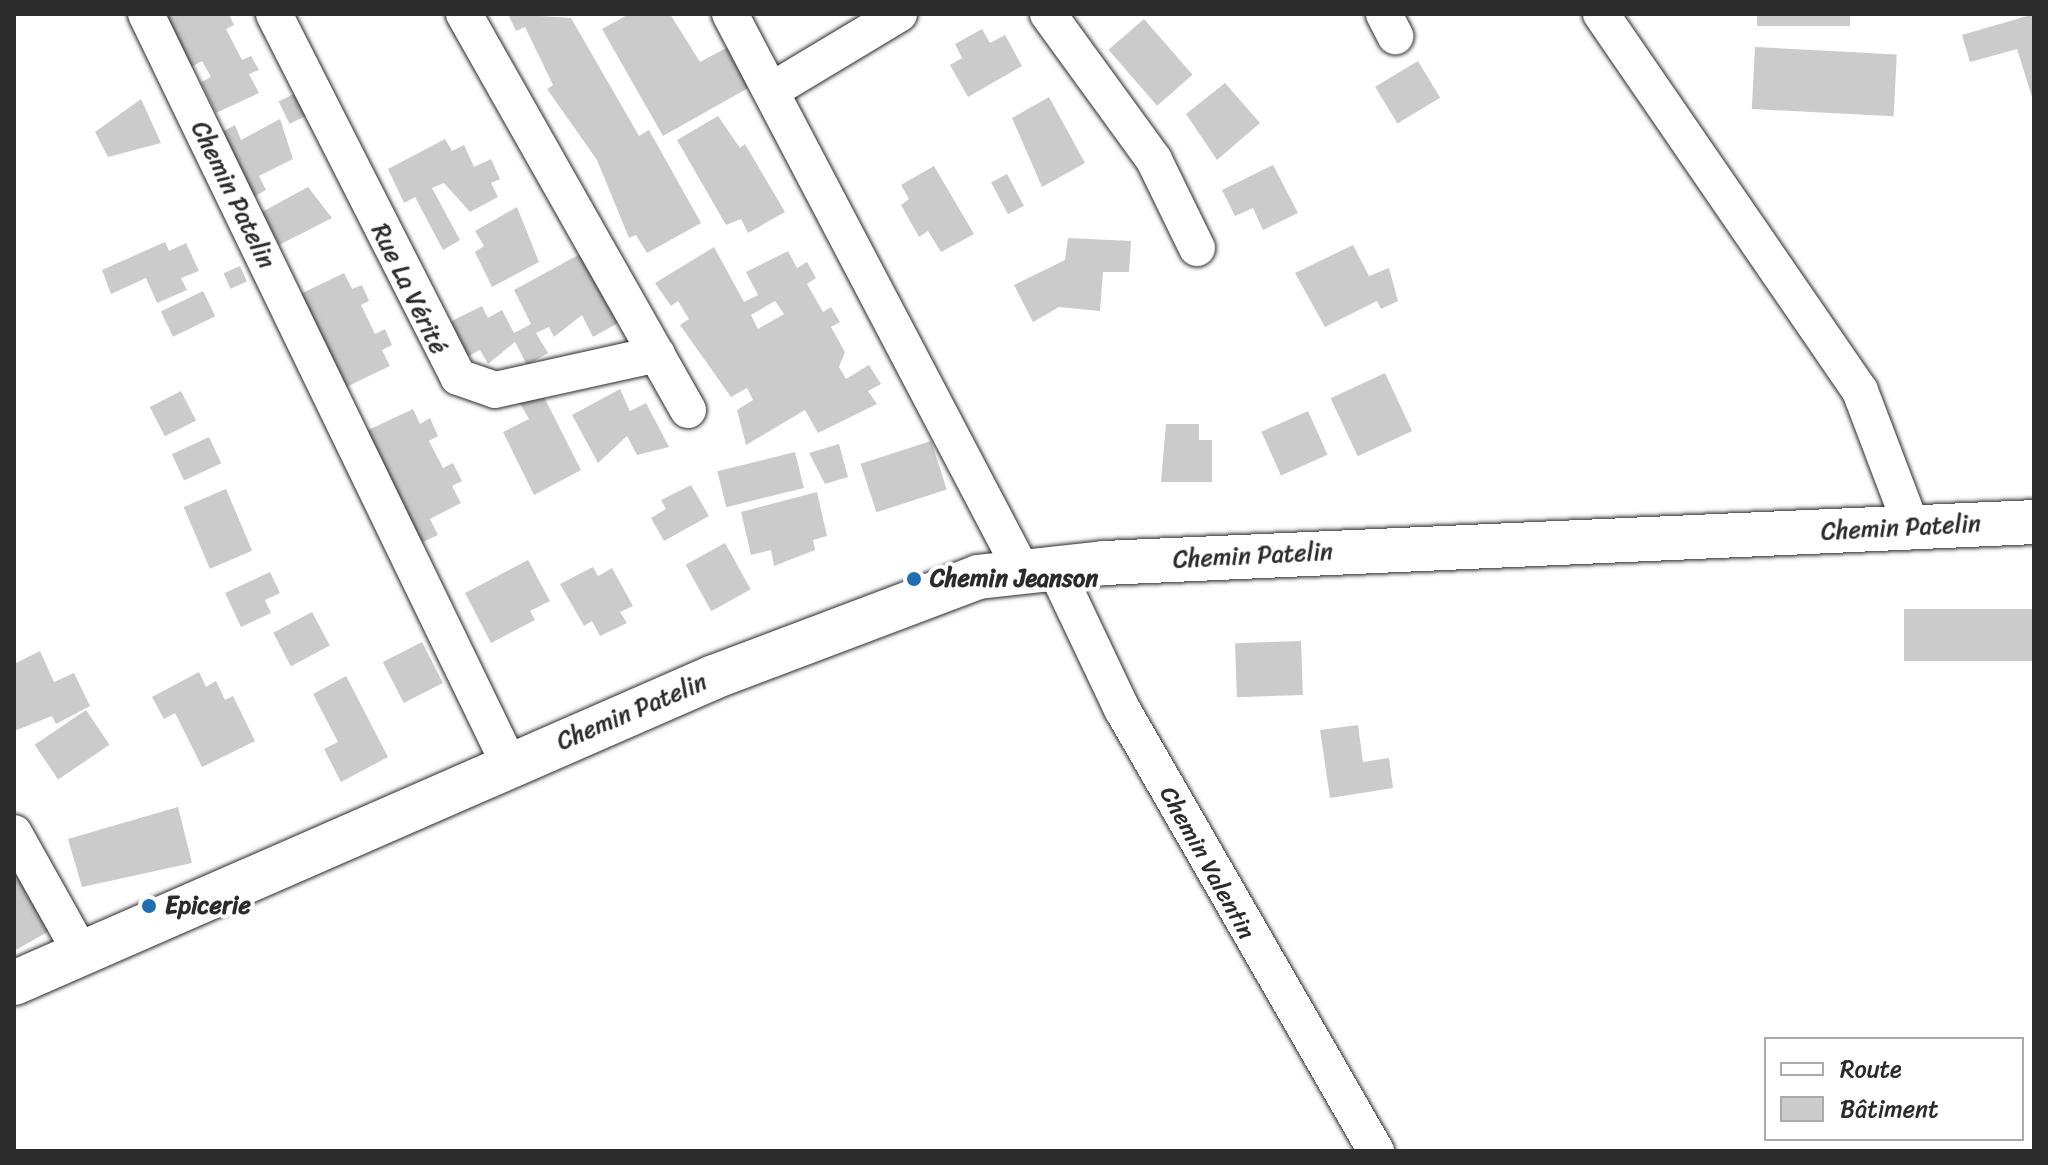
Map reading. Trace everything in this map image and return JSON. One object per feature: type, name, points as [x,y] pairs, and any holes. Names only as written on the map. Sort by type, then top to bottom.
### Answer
[{"type":"main road","name":"Chemin Patelin","points":[[14,983],[509,764],[921,596],[1037,567],[2034,522]]},
{"type":"street","name":"Chemin Patelin","points":[[146,14],[509,764]]},
{"type":"street","name":"Rue La Vérité","points":[[274,14],[458,377],[495,390],[657,354]]},
{"type":"street","points":[[464,14],[688,410]]},
{"type":"street","points":[[730,14],[1037,567]]},
{"type":"street","points":[[774,89],[899,14]]},
{"type":"street","points":[[1048,14],[1154,160],[1197,248]]},
{"type":"street","points":[[1601,14],[1860,391],[1912,528]]},
{"type":"street","name":"Chemin Valentin","points":[[1037,567],[1089,646],[1243,930],[1376,1151]]},
{"type":"street","points":[[14,833],[81,953]]},
{"type":"building","points":[[156,14],[229,14],[234,25],[226,29],[242,60],[251,56],[259,70],[249,74],[259,93],[216,113],[201,82],[211,77],[202,61],[184,71]]},
{"type":"building","points":[[508,14],[571,18],[639,136],[649,130],[701,223],[647,253],[636,235],[629,238],[597,160],[547,89],[553,85],[525,27],[516,31]]},
{"type":"building","points":[[629,14],[670,14],[700,62],[728,47],[750,87],[663,136],[602,29]]},
{"type":"building","points":[[1757,14],[1850,14],[1850,26],[1757,26]]},
{"type":"building","points":[[2034,14],[2033,100],[2017,49],[1970,62],[1962,35]]},
{"type":"building","points":[[1144,19],[1193,75],[1157,106],[1109,50]]},
{"type":"building","points":[[982,29],[990,43],[1005,35],[1022,66],[968,97],[950,65],[962,58],[955,44]]},
{"type":"building","points":[[1755,47],[1897,54],[1894,116],[1752,109]]},
{"type":"building","points":[[1418,61],[1440,98],[1397,124],[1375,87]]},
{"type":"building","points":[[1225,83],[1260,123],[1217,160],[1186,114]]},
{"type":"building","points":[[302,90],[313,112],[290,124],[279,101]]},
{"type":"building","points":[[1049,97],[1085,163],[1042,187],[1012,118]]},
{"type":"building","points":[[141,99],[161,143],[108,157],[95,132]]},
{"type":"building","points":[[718,116],[740,148],[745,144],[785,212],[748,233],[741,219],[726,225],[677,140]]},
{"type":"building","points":[[280,119],[293,159],[259,176],[266,190],[247,201],[215,136],[235,125],[241,140]]},
{"type":"building","points":[[445,139],[452,151],[464,145],[474,167],[491,159],[500,179],[491,183],[498,197],[470,212],[444,183],[432,188],[460,240],[443,250],[415,197],[404,203],[388,169]]},
{"type":"building","points":[[1273,165],[1298,213],[1263,230],[1253,208],[1235,216],[1222,190]]},
{"type":"building","points":[[934,166],[974,234],[941,252],[928,231],[919,237],[901,205],[909,199],[901,185]]},
{"type":"building","points":[[1007,174],[1024,206],[1008,214],[991,182]]},
{"type":"building","points":[[308,187],[332,218],[279,245],[262,212]]},
{"type":"building","points":[[517,207],[539,262],[492,287],[475,252],[484,246],[475,231]]},
{"type":"building","points":[[1068,238],[1131,241],[1129,272],[1103,272],[1100,311],[1059,307],[1033,322],[1014,285],[1065,260]]},
{"type":"building","points":[[165,242],[169,251],[186,243],[199,271],[181,278],[187,290],[157,303],[146,278],[111,294],[102,270]]},
{"type":"building","points":[[1353,245],[1369,276],[1389,268],[1398,301],[1381,309],[1377,301],[1325,327],[1295,273]]},
{"type":"building","points":[[714,247],[744,302],[758,295],[746,272],[788,251],[797,268],[807,262],[816,278],[807,284],[823,312],[831,307],[840,322],[831,327],[845,352],[839,367],[846,379],[869,365],[881,384],[868,391],[877,404],[818,433],[805,410],[746,445],[737,410],[753,400],[747,388],[731,397],[680,325],[689,319],[678,301],[671,306],[655,283]],"holes":[[[775,301],[784,314],[758,329],[751,315]]]},
{"type":"building","points":[[582,253],[620,322],[593,337],[582,315],[554,337],[549,327],[536,333],[548,353],[527,365],[515,342],[488,364],[480,350],[463,359],[446,324],[482,306],[488,318],[502,310],[514,333],[531,324],[514,290]]},
{"type":"building","points":[[240,266],[247,282],[230,289],[224,273]]},
{"type":"building","points":[[344,273],[352,289],[362,285],[369,301],[361,305],[375,334],[385,329],[392,345],[382,350],[390,366],[342,389],[294,297]]},
{"type":"building","points":[[203,291],[215,316],[173,337],[161,312]]},
{"type":"building","points":[[1385,373],[1412,431],[1358,456],[1331,398]]},
{"type":"building","points":[[620,389],[630,411],[646,403],[669,447],[637,455],[627,436],[598,463],[572,415]]},
{"type":"building","points":[[181,391],[196,420],[165,436],[150,407]]},
{"type":"building","points":[[543,395],[581,470],[534,495],[503,432],[529,419],[518,400]]},
{"type":"building","points":[[413,409],[420,424],[430,418],[438,436],[429,441],[443,468],[453,463],[462,481],[452,486],[461,503],[430,519],[438,535],[421,543],[364,432]]},
{"type":"building","points":[[1308,411],[1328,455],[1281,476],[1261,432]]},
{"type":"building","points":[[1166,424],[1199,424],[1199,440],[1212,440],[1212,482],[1161,482]]},
{"type":"building","points":[[209,437],[221,463],[184,481],[172,454]]},
{"type":"building","points":[[931,441],[947,490],[876,512],[861,464]]},
{"type":"building","points":[[839,444],[848,477],[825,484],[809,453]]},
{"type":"building","points":[[795,452],[804,488],[726,507],[717,471]]},
{"type":"building","points":[[691,485],[709,516],[664,541],[651,518],[666,509],[661,500]]},
{"type":"building","points":[[226,489],[252,551],[210,569],[184,507]]},
{"type":"building","points":[[817,492],[827,536],[813,540],[815,550],[774,566],[771,550],[751,555],[741,512]]},
{"type":"building","points":[[725,543],[751,589],[711,611],[686,565]]},
{"type":"building","points":[[528,560],[550,601],[530,611],[535,620],[491,643],[465,593]]},
{"type":"building","points":[[593,567],[598,576],[612,568],[633,606],[620,612],[627,623],[600,636],[592,621],[584,626],[560,584]]},
{"type":"building","points":[[270,572],[280,593],[265,600],[271,613],[241,627],[225,593]]},
{"type":"building","points":[[1904,609],[2034,609],[2034,661],[1904,661]]},
{"type":"building","points":[[312,612],[330,646],[291,666],[273,633]]},
{"type":"building","points":[[1301,641],[1303,695],[1237,697],[1235,643]]},
{"type":"building","points":[[422,642],[443,683],[404,703],[383,662]]},
{"type":"building","points":[[40,651],[54,682],[74,673],[90,706],[56,724],[52,716],[14,731],[14,664]]},
{"type":"building","points":[[199,672],[206,687],[216,681],[225,700],[233,696],[255,741],[202,767],[175,713],[164,719],[152,697]]},
{"type":"building","points":[[346,676],[388,757],[341,782],[324,749],[338,742],[313,694]]},
{"type":"building","points":[[86,710],[109,745],[58,779],[35,745]]},
{"type":"building","points":[[1358,725],[1363,762],[1389,758],[1393,788],[1330,798],[1320,730]]},
{"type":"building","points":[[178,807],[192,863],[82,887],[68,839]]},
{"type":"building","points":[[14,870],[51,930],[14,951]]},
{"type":"place","name":"Chemin Jeanson","points":[[914,579]]},
{"type":"place","name":"Epicerie","points":[[149,906]]}]
